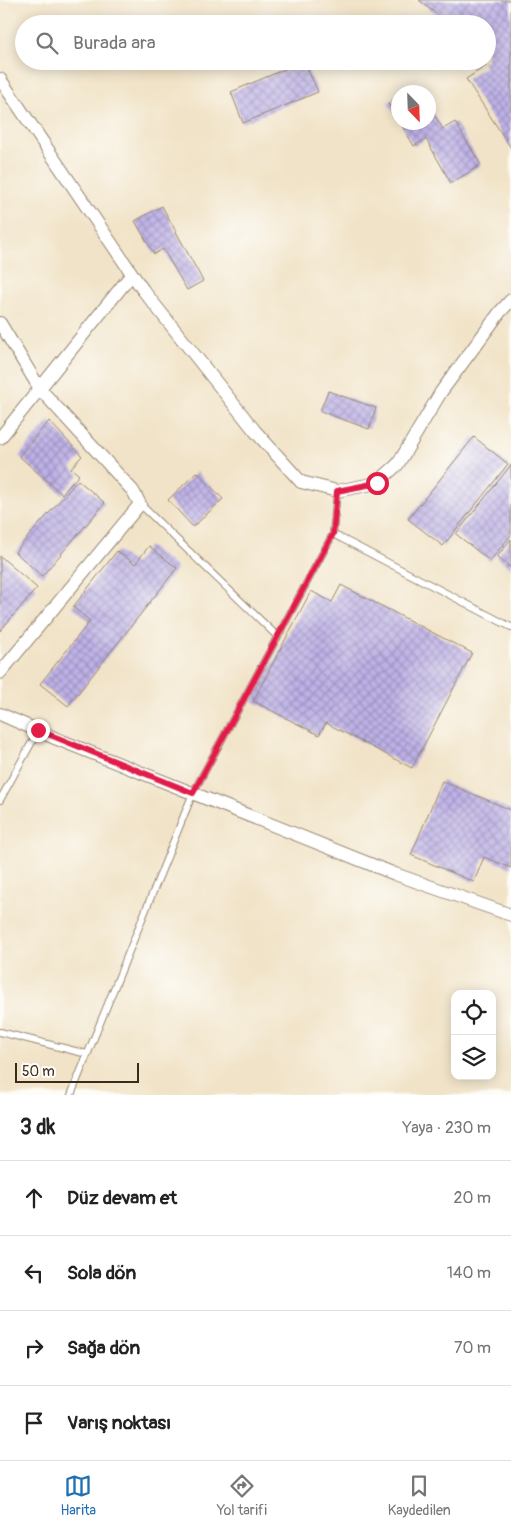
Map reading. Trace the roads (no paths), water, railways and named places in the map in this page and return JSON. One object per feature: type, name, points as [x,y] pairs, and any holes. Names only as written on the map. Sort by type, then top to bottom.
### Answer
[{"type":"street","points":[[0,79],[142,290],[255,431],[301,482],[337,491],[377,483],[398,464],[441,392],[511,300]]},
{"type":"street","points":[[0,438],[132,274]]},
{"type":"street","points":[[0,323],[40,389],[133,491],[140,504],[0,673]]},
{"type":"street","points":[[0,714],[394,874],[511,915]]},
{"type":"lane","points":[[71,1095],[193,793],[333,534],[337,491]]},
{"type":"lane","points":[[140,504],[277,636]]},
{"type":"lane","points":[[333,534],[511,627]]},
{"type":"lane","points":[[0,800],[38,730]]},
{"type":"lane","points":[[0,1032],[87,1054]]}]
